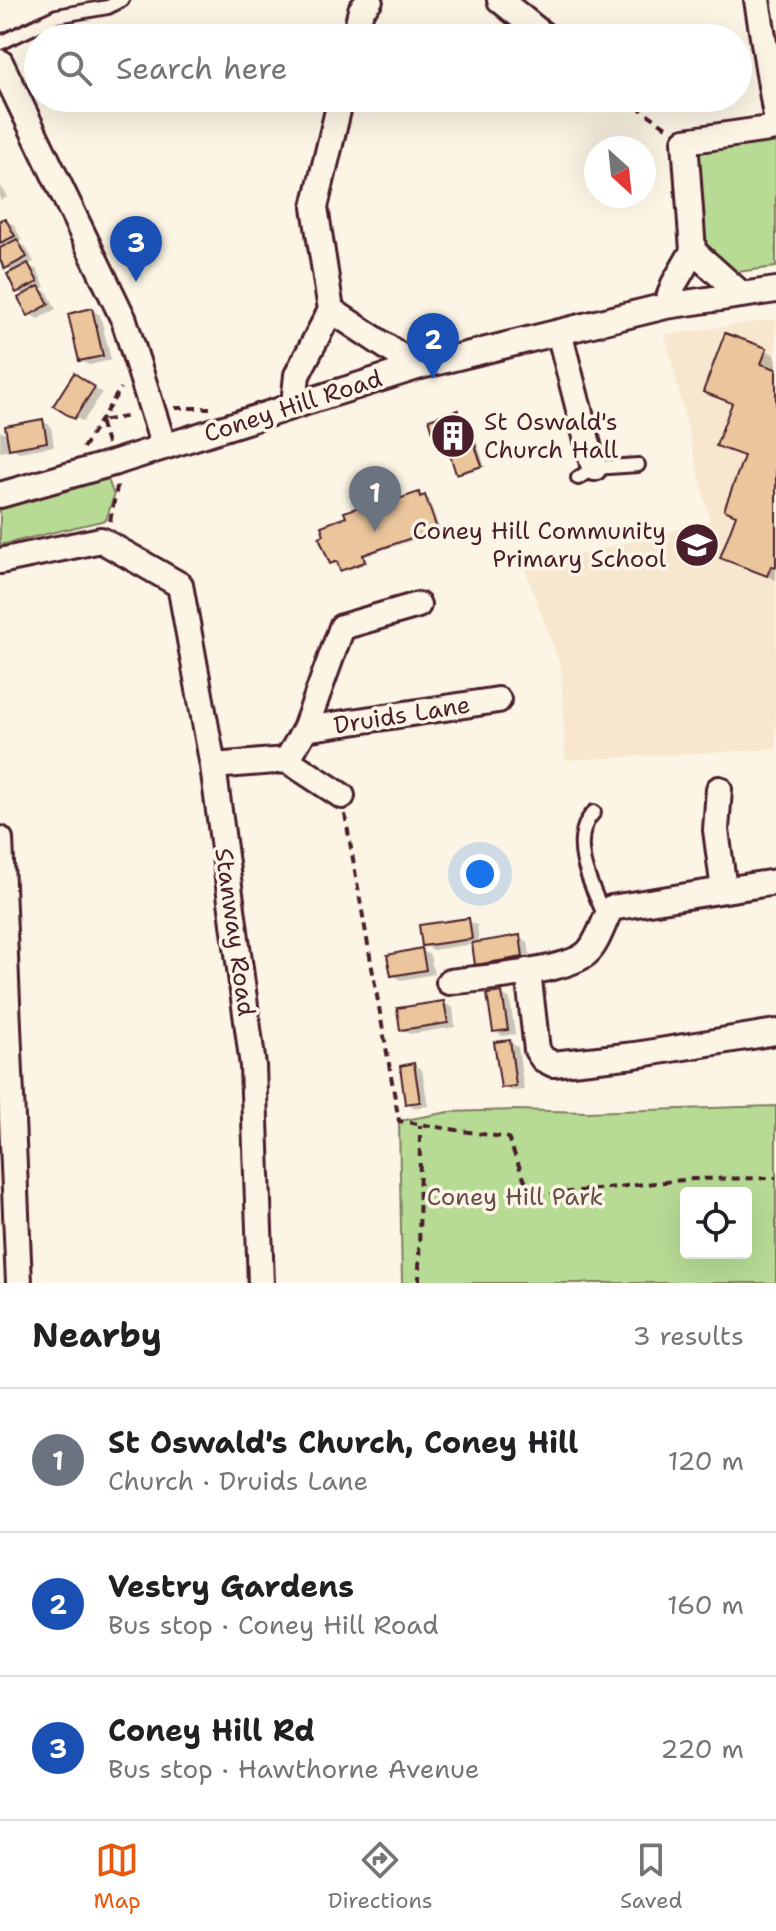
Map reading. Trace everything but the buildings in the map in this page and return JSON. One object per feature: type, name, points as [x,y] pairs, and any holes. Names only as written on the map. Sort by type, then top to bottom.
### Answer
[{"type":"street","points":[[358,24],[361,10],[370,0]]},
{"type":"street","points":[[500,0],[530,24]]},
{"type":"street","points":[[757,0],[768,24],[776,116]]},
{"type":"street","points":[[0,62],[24,112]]},
{"type":"street","points":[[24,112],[124,320],[164,447]]},
{"type":"street","points":[[294,404],[297,375],[331,310],[315,207],[338,112]]},
{"type":"street","points":[[666,306],[674,284],[693,251],[685,141],[776,128]]},
{"type":"street","points":[[693,251],[740,293]]},
{"type":"street","name":"Coney Hill Road","points":[[0,495],[65,478],[417,367],[666,306],[776,290]]},
{"type":"street","points":[[331,310],[417,367]]},
{"type":"street","points":[[559,332],[586,473]]},
{"type":"street","name":"Stanway Road","points":[[0,561],[101,540],[180,585],[213,766],[253,1066],[261,1283]]},
{"type":"street","name":"Druids Lane","points":[[287,760],[305,729],[342,627],[418,605]]},
{"type":"street","name":"Druids Lane","points":[[305,729],[498,700]]},
{"type":"street","points":[[213,766],[287,760],[342,796]]},
{"type":"street","points":[[719,789],[716,830],[724,890]]},
{"type":"street","points":[[0,839],[19,1283]]},
{"type":"street","points":[[449,982],[574,961],[589,952],[611,908],[776,882]]},
{"type":"street","points":[[528,971],[537,1050],[543,1059],[553,1064],[635,1055],[776,1032]]},
{"type":"lane","points":[[40,24],[57,16],[108,7],[122,0]]},
{"type":"lane","points":[[0,43],[24,32]]},
{"type":"lane","points":[[586,473],[638,465]]},
{"type":"lane","points":[[594,812],[585,821],[583,853],[589,880],[606,918]]},
{"type":"path","points":[[645,112],[674,133]]},
{"type":"path","points":[[65,478],[125,382],[139,368]]},
{"type":"path","points":[[342,796],[399,1121],[508,1138],[531,1196],[693,1179],[776,1178]]},
{"type":"path","points":[[419,1283],[420,1124]]},
{"type":"shaded area","name":"Coney Hill Community Primary School","points":[[776,319],[776,749],[565,760],[561,668],[525,569],[710,521],[665,335]]},
{"type":"green space","points":[[776,134],[776,267],[729,273],[699,250],[693,159],[701,149]]},
{"type":"green space","points":[[108,479],[114,496],[106,520],[0,545],[0,505]]},
{"type":"green space","name":"Coney Hill Park","points":[[776,1106],[776,1283],[402,1283],[399,1121],[449,1112],[587,1112]]},
{"type":"place","name":"Coney Hill Rd","points":[[136,282]]},
{"type":"place","name":"Vestry Gardens","points":[[433,379]]},
{"type":"place","name":"St Oswald's Church Hall","points":[[453,436]]},
{"type":"place","name":"St Oswald's Church, Coney Hill","points":[[375,532]]},
{"type":"place","name":"Coney Hill Community Primary School","points":[[697,545]]}]
